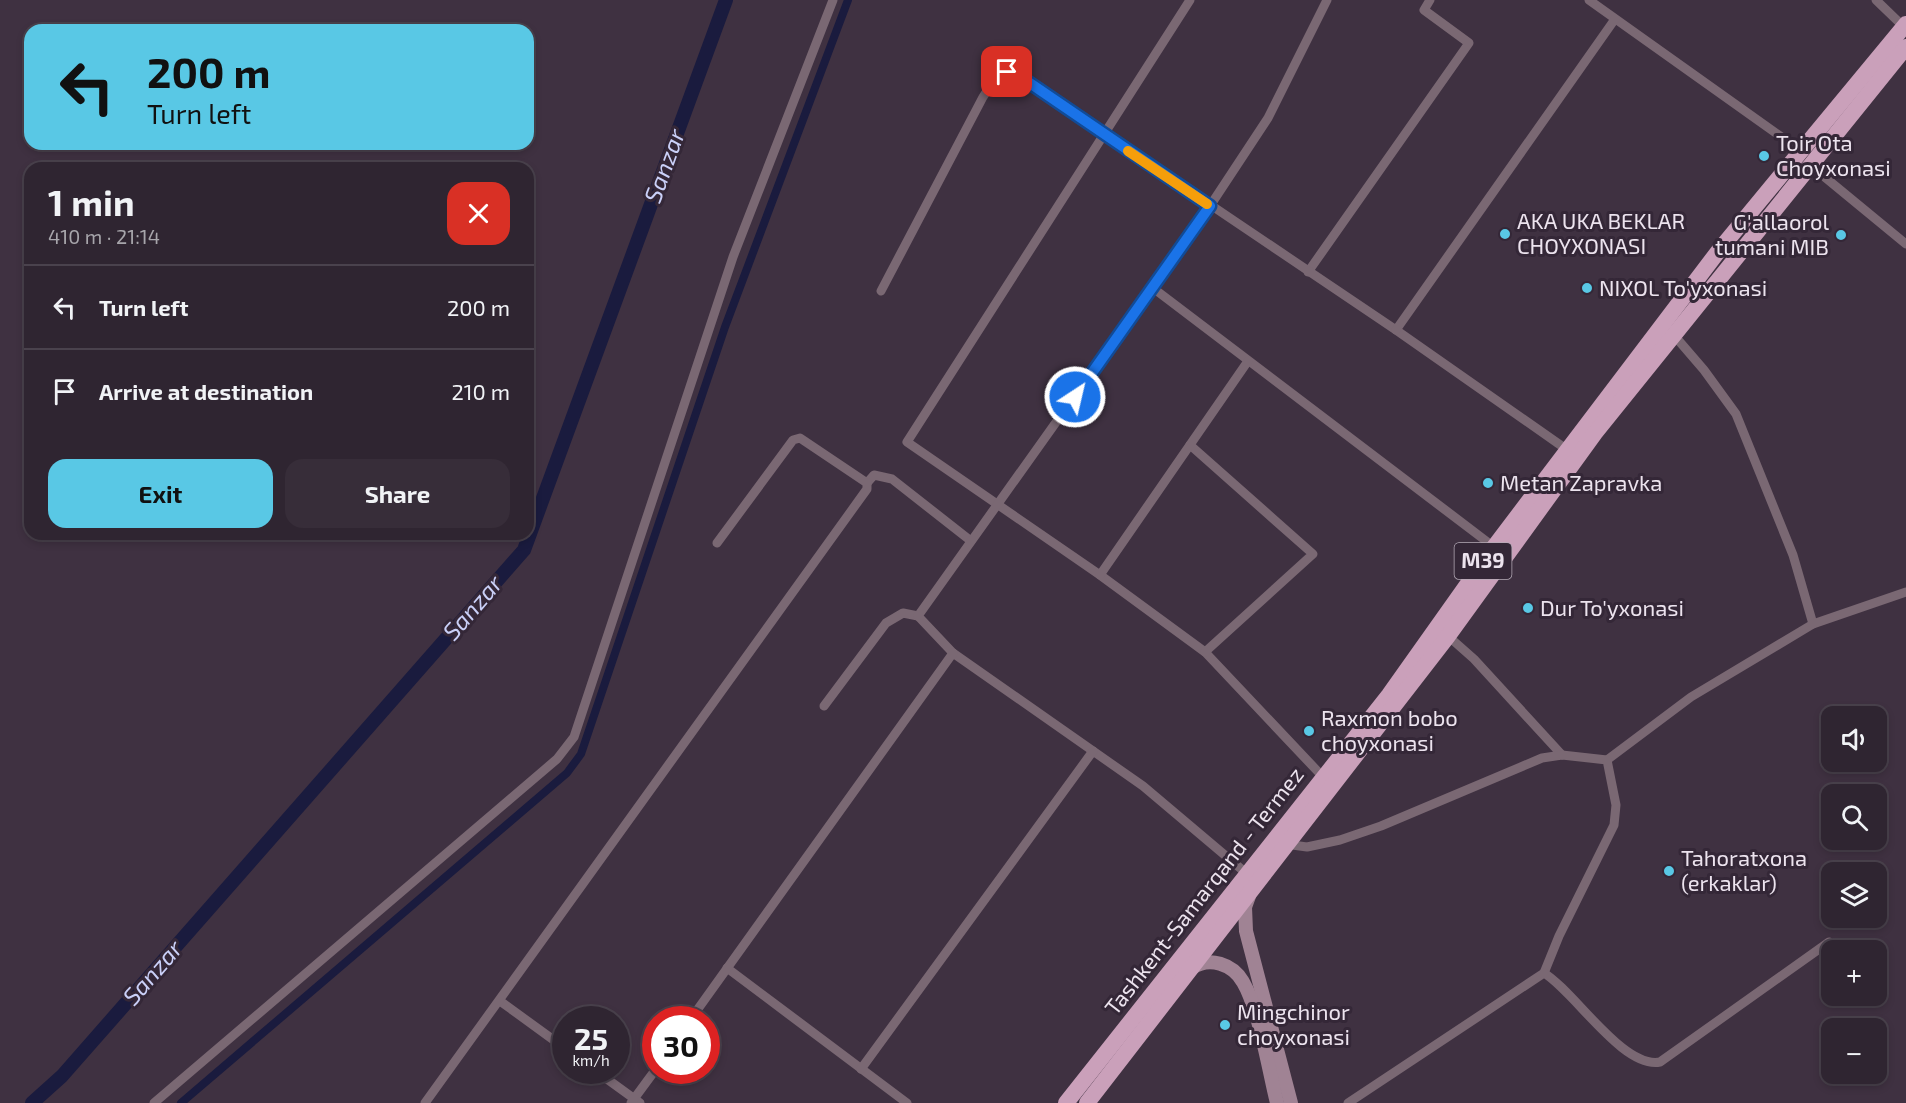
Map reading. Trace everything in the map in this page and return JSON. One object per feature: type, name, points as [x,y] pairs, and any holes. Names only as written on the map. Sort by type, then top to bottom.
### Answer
[{"type":"highway","name":"Tashkent-Samarqand - Termez","points":[[1066,1103],[1253,876],[1285,844],[1448,636],[1595,434],[1673,334],[1869,69],[1905,25]]},
{"type":"highway","name":"Tashkent-Samarqand - Termez","points":[[1087,1103],[1186,974],[1323,777],[1389,695],[1566,449],[1720,249],[1904,53]]},
{"type":"highway","points":[[1869,69],[1878,72],[1876,85]]},
{"type":"main road","points":[[1253,876],[1245,907],[1246,931],[1291,1103]]},
{"type":"main road","points":[[1186,974],[1200,963],[1211,962],[1228,967],[1240,978],[1251,1003],[1277,1103]]},
{"type":"street","points":[[154,1103],[557,759],[574,737],[733,257],[832,0]]},
{"type":"street","points":[[1190,0],[908,442],[1100,575],[1205,652],[1323,777]]},
{"type":"street","points":[[918,616],[1210,206],[1268,118],[1327,0]]},
{"type":"street","points":[[1308,272],[1469,43],[1424,10],[1430,0]]},
{"type":"street","points":[[1589,0],[1805,158],[1906,244]]},
{"type":"street","points":[[1876,0],[1905,25]]},
{"type":"street","points":[[1396,330],[1615,19]]},
{"type":"street","points":[[881,291],[998,75],[1007,72],[1015,73],[1105,136],[1396,330],[1566,449]]},
{"type":"street","points":[[1153,288],[1494,547]]},
{"type":"street","points":[[1673,334],[1736,414],[1793,555],[1813,624]]},
{"type":"street","points":[[1100,575],[1248,361]]},
{"type":"street","points":[[717,543],[793,440],[800,438],[867,483]]},
{"type":"street","points":[[1190,446],[1313,554],[1205,652]]},
{"type":"street","points":[[425,1103],[500,1002],[867,489],[867,483],[874,475],[892,479],[971,541]]},
{"type":"street","points":[[1285,844],[1307,848],[1340,840],[1381,826],[1542,758],[1562,755],[1606,760],[1691,697],[1813,624],[1906,592]]},
{"type":"street","points":[[824,706],[886,623],[903,613],[918,616],[953,653],[1143,786],[1253,876]]},
{"type":"street","points":[[1448,636],[1474,659],[1562,755]]},
{"type":"street","points":[[700,1006],[953,653]]},
{"type":"street","points":[[861,1069],[1093,751]]},
{"type":"street","points":[[1348,1103],[1544,973],[1559,936],[1614,825],[1616,805],[1606,760]]},
{"type":"street","points":[[1544,973],[1625,1050],[1653,1064],[1660,1062],[1821,948]]},
{"type":"street","points":[[727,968],[907,1103]]},
{"type":"street","points":[[500,1002],[552,1039]]},
{"type":"street","points":[[612,1084],[635,1102],[646,1084]]},
{"type":"waterway","name":"Sanzar","points":[[534,523],[726,0]]},
{"type":"waterway","points":[[181,1103],[567,773],[581,754],[725,327],[848,0]]},
{"type":"waterway","name":"Sanzar","points":[[32,1103],[62,1076],[524,550],[528,540]]},
{"type":"slow traffic","points":[[1128,151],[1207,204]]},
{"type":"place","name":"Toir Ota Choyxonasi","points":[[1764,156]]},
{"type":"place","name":"AKA UKA BEKLAR CHOYXONASI","points":[[1505,234]]},
{"type":"place","name":"G'allaorol tumani MIB","points":[[1841,235]]},
{"type":"place","name":"NIXOL To'yxonasi","points":[[1587,288]]},
{"type":"place","name":"Metan Zapravka","points":[[1488,483]]},
{"type":"place","name":"Dur To'yxonasi","points":[[1528,608]]},
{"type":"place","name":"Raxmon bobo choyxonasi","points":[[1309,731]]},
{"type":"place","name":"Tahoratxona (erkaklar)","points":[[1669,871]]},
{"type":"place","name":"Mingchinor choyxonasi","points":[[1225,1025]]},
{"type":"route","points":[[1007,72],[1015,73],[1210,206],[1075,397]]}]
